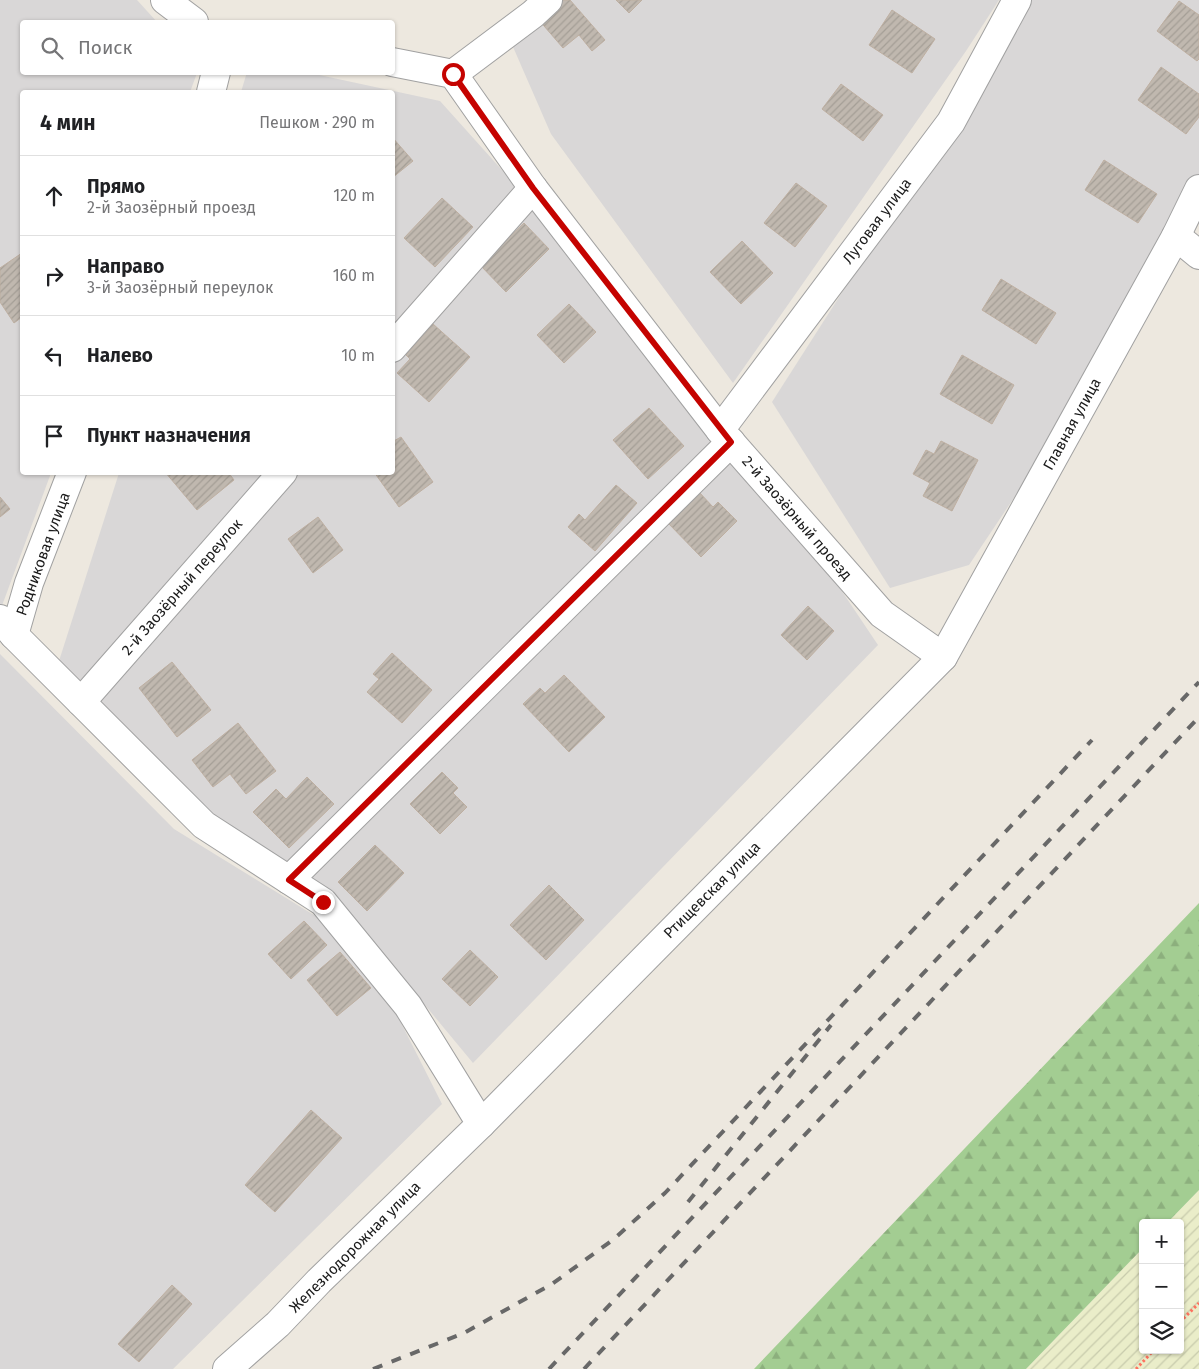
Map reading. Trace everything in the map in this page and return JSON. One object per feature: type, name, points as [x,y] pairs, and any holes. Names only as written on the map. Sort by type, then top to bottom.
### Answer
[{"type":"street","points":[[165,0],[191,20]]},
{"type":"street","points":[[395,63],[453,74],[533,14],[548,0]]},
{"type":"street","name":"Луговая улица","points":[[289,880],[725,436],[951,122],[1017,0]]},
{"type":"street","name":"2-й Заозёрный проезд","points":[[453,74],[533,188],[725,436],[882,614],[943,657]]},
{"type":"street","points":[[212,90],[215,75]]},
{"type":"street","points":[[395,345],[533,188]]},
{"type":"street","name":"Главная улица","points":[[943,657],[1176,236],[1199,190]]},
{"type":"street","points":[[1176,236],[1199,255]]},
{"type":"street","name":"Родниковая улица","points":[[7,627],[29,583],[71,475]]},
{"type":"street","name":"2-й Заозёрный переулок","points":[[81,702],[280,475]]},
{"type":"street","points":[[7,627],[204,825],[323,902],[408,1006],[481,1124]]},
{"type":"street","name":"Ртищевская улица","points":[[481,1124],[943,657]]},
{"type":"street","name":"Железнодорожная улица","points":[[226,1369],[278,1324],[319,1281],[481,1124]]},
{"type":"path","points":[[1184,1318],[1199,1303]]},
{"type":"path","points":[[1136,1369],[1150,1354]]},
{"type":"shaded area","points":[[0,0],[137,0],[155,20],[20,20],[20,75],[196,75],[191,90],[20,90],[20,475],[50,475],[0,611]]},
{"type":"shaded area","points":[[542,0],[999,0],[966,51],[733,383],[551,134],[510,40]]},
{"type":"shaded area","points":[[1029,0],[1199,0],[1199,221],[969,565],[890,588],[772,402]]},
{"type":"shaded area","points":[[246,75],[319,75],[389,90],[242,90]]},
{"type":"shaded area","points":[[395,91],[440,101],[729,423],[878,645],[473,1063],[376,946],[206,810],[59,661],[118,475],[395,475]]},
{"type":"shaded area","points":[[0,654],[174,829],[317,917],[389,999],[442,1104],[173,1369],[0,1369]]},
{"type":"green space","points":[[1199,903],[1199,1190],[1171,1219],[1139,1219],[1139,1252],[1026,1369],[754,1369]]},
{"type":"green space","points":[[1199,1190],[1199,1369],[1026,1369],[1139,1252],[1139,1354],[1184,1354],[1184,1219],[1171,1219]]},
{"type":"building","points":[[560,0],[570,0],[605,40],[592,51],[579,35],[563,48],[538,19]]},
{"type":"building","points":[[616,0],[642,0],[629,13]]},
{"type":"building","points":[[1179,1],[1199,15],[1199,59],[1197,61],[1157,31]]},
{"type":"building","points":[[892,10],[935,39],[912,73],[869,45]]},
{"type":"building","points":[[1161,67],[1199,94],[1199,117],[1186,134],[1138,100]]},
{"type":"building","points":[[841,84],[883,115],[863,141],[822,109]]},
{"type":"building","points":[[395,140],[413,161],[395,176]]},
{"type":"building","points":[[1104,160],[1157,194],[1138,223],[1085,190]]},
{"type":"building","points":[[796,183],[827,206],[795,247],[764,223]]},
{"type":"building","points":[[442,198],[473,227],[435,267],[404,238]]},
{"type":"building","points":[[524,223],[549,249],[506,292],[480,265]]},
{"type":"building","points":[[742,241],[773,273],[741,304],[710,272]]},
{"type":"building","points":[[20,254],[20,318],[14,323],[0,302],[0,268]]},
{"type":"building","points":[[1001,279],[1056,313],[1036,344],[982,310]]},
{"type":"building","points":[[569,304],[596,332],[564,363],[537,335]]},
{"type":"building","points":[[433,324],[470,357],[429,402],[397,373],[410,359],[406,355]]},
{"type":"building","points":[[962,355],[1014,385],[992,424],[940,394]]},
{"type":"building","points":[[649,408],[684,446],[648,479],[613,440]]},
{"type":"building","points":[[401,437],[433,482],[399,507],[376,475],[395,475],[395,440]]},
{"type":"building","points":[[941,441],[978,460],[952,511],[923,496],[930,483],[913,474],[926,450],[934,454]]},
{"type":"building","points":[[168,475],[230,475],[234,480],[197,510]]},
{"type":"building","points":[[616,485],[637,503],[595,551],[568,527],[579,514],[585,520]]},
{"type":"building","points":[[699,492],[713,507],[718,502],[737,521],[701,557],[668,523]]},
{"type":"building","points":[[0,497],[10,509],[0,517]]},
{"type":"building","points":[[318,517],[343,550],[313,573],[288,539]]},
{"type":"building","points":[[808,606],[834,631],[807,660],[781,635]]},
{"type":"building","points":[[392,653],[432,690],[402,723],[367,692],[379,679],[373,674]]},
{"type":"building","points":[[172,662],[211,710],[177,737],[139,688]]},
{"type":"building","points":[[564,675],[605,717],[569,752],[523,704],[540,688],[545,693]]},
{"type":"building","points":[[238,723],[276,771],[246,794],[230,774],[213,787],[192,760]]},
{"type":"building","points":[[442,772],[458,788],[453,793],[467,807],[440,834],[410,804]]},
{"type":"building","points":[[307,777],[334,804],[289,848],[253,812],[276,789],[286,799]]},
{"type":"building","points":[[375,845],[404,873],[367,911],[338,882]]},
{"type":"building","points":[[549,885],[584,920],[546,960],[510,925]]},
{"type":"building","points":[[304,921],[327,945],[291,979],[268,954]]},
{"type":"building","points":[[470,950],[498,977],[470,1006],[442,979]]},
{"type":"building","points":[[340,952],[371,988],[337,1016],[307,980]]},
{"type":"building","points":[[311,1110],[342,1138],[275,1212],[245,1185]]},
{"type":"building","points":[[172,1285],[192,1304],[139,1362],[118,1344]]},
{"type":"railway","points":[[549,1369],[1199,682]]},
{"type":"railway","points":[[584,1369],[1199,717]]},
{"type":"railway","points":[[373,1369],[464,1333],[552,1284],[614,1239],[665,1193],[1092,740]]},
{"type":"railway","points":[[688,1202],[831,1025]]},
{"type":"route","points":[[323,902],[289,880],[731,442],[533,188],[453,74]]}]
